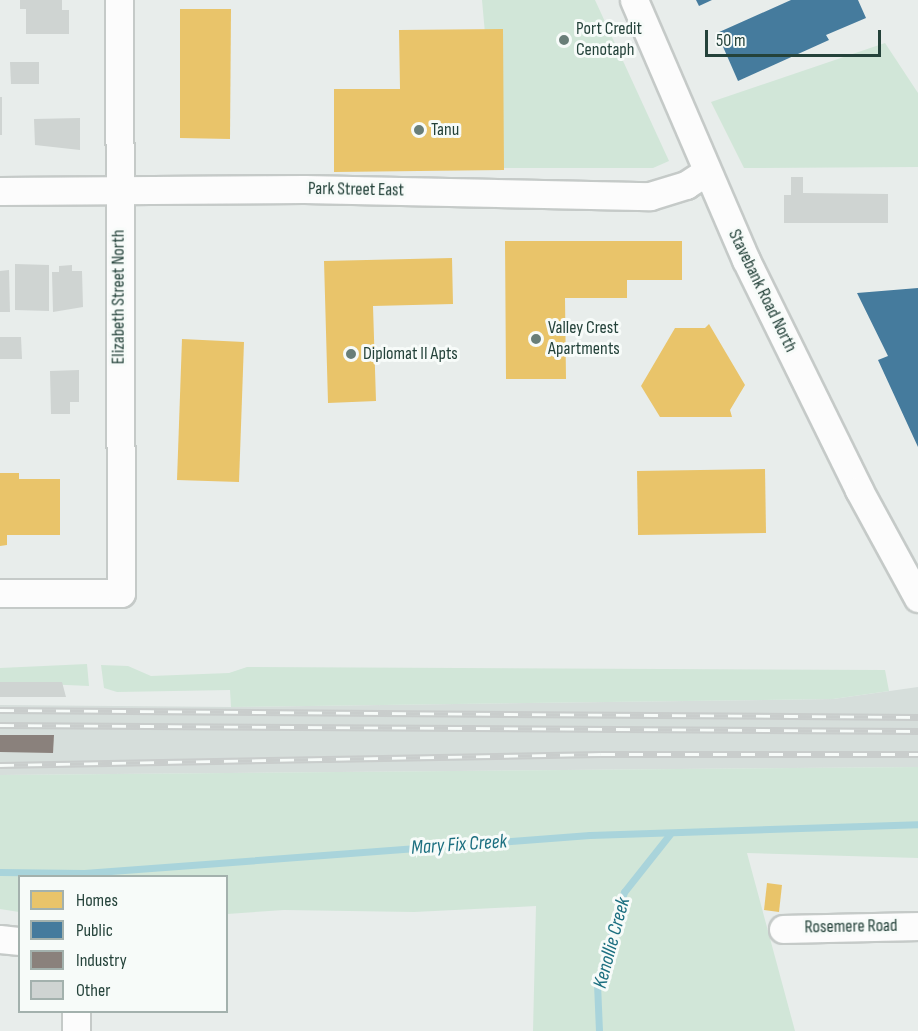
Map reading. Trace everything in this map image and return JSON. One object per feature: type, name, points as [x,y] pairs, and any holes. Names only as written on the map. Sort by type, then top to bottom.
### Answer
[{"type":"street","name":"Elizabeth Street North","points":[[0,593],[121,593],[118,0]]},
{"type":"street","name":"Stavebank Road North","points":[[634,0],[706,172],[855,482],[912,587]]},
{"type":"street","name":"Park Street East","points":[[0,191],[304,189],[650,196],[687,185],[706,172]]},
{"type":"street","name":"Rosemere Road","points":[[783,928],[918,926]]},
{"type":"street","points":[[0,939],[18,941]]},
{"type":"street","points":[[76,1013],[76,1031]]},
{"type":"shaded area","points":[[918,687],[918,767],[0,775],[0,705],[231,707],[833,699]]},
{"type":"green space","points":[[482,0],[595,0],[669,161],[653,168],[497,168]]},
{"type":"green space","points":[[885,43],[918,93],[918,167],[744,168],[711,102]]},
{"type":"green space","points":[[87,664],[89,686],[0,682],[0,668]]},
{"type":"green space","points":[[101,665],[128,666],[151,676],[229,673],[247,667],[885,670],[889,691],[833,699],[231,707],[230,690],[117,692],[104,688]]},
{"type":"green space","points":[[918,767],[918,858],[747,853],[795,1031],[533,1031],[536,906],[414,912],[284,910],[228,914],[228,875],[18,875],[18,912],[0,909],[0,775]]},
{"type":"building: Homes","points":[[180,9],[231,9],[230,139],[180,138]]},
{"type":"building: Homes","name":"Tanu","points":[[503,29],[504,170],[334,172],[334,89],[400,89],[399,30]]},
{"type":"building: Homes","name":"Valley Crest Apartments","points":[[505,241],[682,241],[682,280],[627,280],[627,298],[565,298],[566,379],[506,379]]},
{"type":"building: Homes","name":"Diplomat II Apts","points":[[452,258],[453,304],[373,306],[376,401],[328,403],[324,261]]},
{"type":"building: Homes","points":[[709,324],[745,385],[730,410],[732,417],[660,417],[641,386],[675,328],[705,328]]},
{"type":"building: Homes","points":[[182,339],[244,342],[239,482],[177,480]]},
{"type":"building: Homes","points":[[765,469],[766,533],[638,535],[637,471]]},
{"type":"building: Homes","points":[[0,473],[19,473],[19,479],[60,479],[60,535],[7,535],[7,545],[0,546]]},
{"type":"building: Homes","points":[[767,883],[782,885],[779,912],[764,910]]},
{"type":"building: Public","points":[[696,0],[712,0],[699,6]]},
{"type":"building: Public","points":[[791,0],[858,0],[866,18],[826,35],[829,40],[738,81],[717,33]]},
{"type":"building: Public","points":[[918,288],[918,447],[878,360],[888,356],[857,293]]},
{"type":"building: Industry","points":[[0,735],[54,735],[53,753],[0,752]]},
{"type":"building: Other","points":[[20,0],[62,0],[62,10],[69,10],[69,34],[26,34],[26,9],[20,9]]},
{"type":"building: Other","points":[[10,62],[39,62],[39,84],[11,84]]},
{"type":"building: Other","points":[[0,97],[2,97],[2,135],[0,135]]},
{"type":"building: Other","points":[[80,118],[80,150],[35,145],[34,119]]},
{"type":"building: Other","points":[[791,177],[803,177],[803,193],[888,194],[888,223],[784,223],[784,195],[791,195]]},
{"type":"building: Other","points":[[15,264],[49,265],[49,311],[15,310]]},
{"type":"building: Other","points":[[72,265],[72,271],[82,271],[83,307],[53,312],[52,272],[59,272],[59,266]]},
{"type":"building: Other","points":[[9,270],[10,312],[0,312],[0,271]]},
{"type":"building: Other","points":[[0,337],[21,337],[22,359],[0,359]]},
{"type":"building: Other","points":[[79,370],[79,402],[70,402],[70,414],[51,414],[50,371]]},
{"type":"building: Other","points":[[0,682],[62,682],[66,697],[0,697]]},
{"type":"waterway","name":"Mary Fix Creek","points":[[0,872],[84,873],[590,835],[918,824]]},
{"type":"waterway","name":"Kenollie Creek","points":[[599,1031],[597,983],[624,892],[670,834]]},
{"type":"railway","points":[[0,710],[918,717]]},
{"type":"railway","points":[[0,725],[918,731]]},
{"type":"railway","points":[[0,765],[601,754],[918,754]]},
{"type":"place","name":"Port Credit Cenotaph","points":[[564,40]]},
{"type":"place","name":"Tanu","points":[[419,130]]},
{"type":"place","name":"Valley Crest Apartments","points":[[536,339]]},
{"type":"place","name":"Diplomat II Apts","points":[[351,354]]}]
